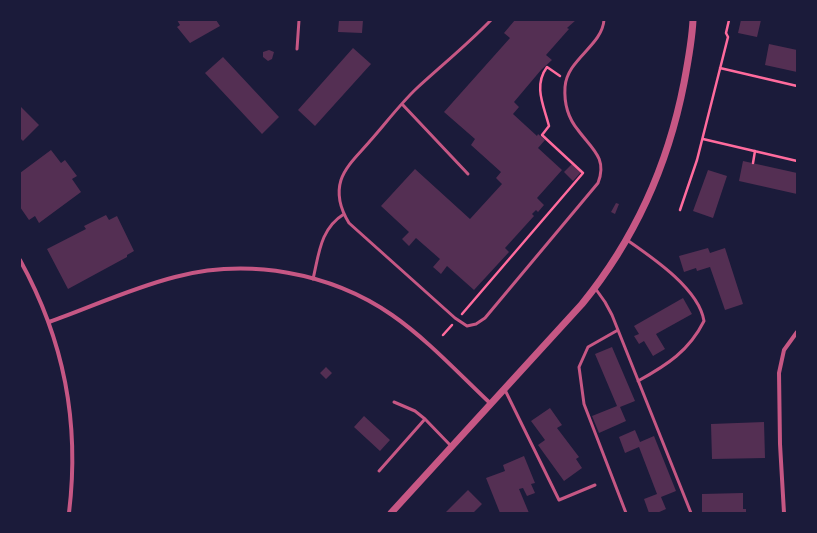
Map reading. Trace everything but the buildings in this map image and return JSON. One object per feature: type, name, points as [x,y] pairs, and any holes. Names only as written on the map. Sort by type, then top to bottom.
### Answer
[{"type":"street","points":[[391,513],[505,390],[595,288],[627,240],[652,189],[673,133],[692,34],[693,20]]},
{"type":"street","points":[[692,34],[697,20]]},
{"type":"street","points":[[20,260],[49,322],[65,379],[73,436],[73,466],[69,513]]},
{"type":"street","points":[[49,322],[151,284],[193,273],[234,269],[264,269],[313,279],[346,290],[392,315],[419,336],[492,404]]},
{"type":"street","points":[[784,513],[780,444],[779,373],[784,350],[797,332]]},
{"type":"lane","points":[[297,49],[299,20]]},
{"type":"lane","points":[[491,20],[465,48],[417,89],[402,104],[344,173],[339,191],[339,202],[349,223],[458,320],[467,326],[472,326],[486,318],[598,183],[601,166],[593,147],[578,131],[570,117],[565,101],[566,80],[572,67],[601,32],[604,20]]},
{"type":"lane","points":[[402,104],[468,174]]},
{"type":"lane","points":[[313,279],[319,250],[326,231],[333,222],[344,214]]},
{"type":"lane","points":[[627,240],[662,264],[674,276],[698,303],[704,321],[689,346],[660,369],[638,381]]},
{"type":"lane","points":[[595,288],[605,302],[618,330],[691,513]]},
{"type":"lane","points":[[618,330],[588,347],[579,367],[584,404],[626,513]]},
{"type":"lane","points":[[505,390],[559,500],[595,485]]},
{"type":"lane","points":[[394,402],[415,411],[426,419],[452,447]]},
{"type":"lane","points":[[380,472],[426,419]]},
{"type":"path","points":[[680,210],[703,139],[728,37],[726,33],[729,20]]},
{"type":"path","points":[[443,335],[458,320],[582,174],[582,171],[542,135],[549,126],[540,98],[542,77],[546,69],[549,67],[566,80]]},
{"type":"path","points":[[720,68],[797,86]]},
{"type":"path","points":[[703,139],[797,161]]},
{"type":"path","points":[[752,163],[755,151]]}]
